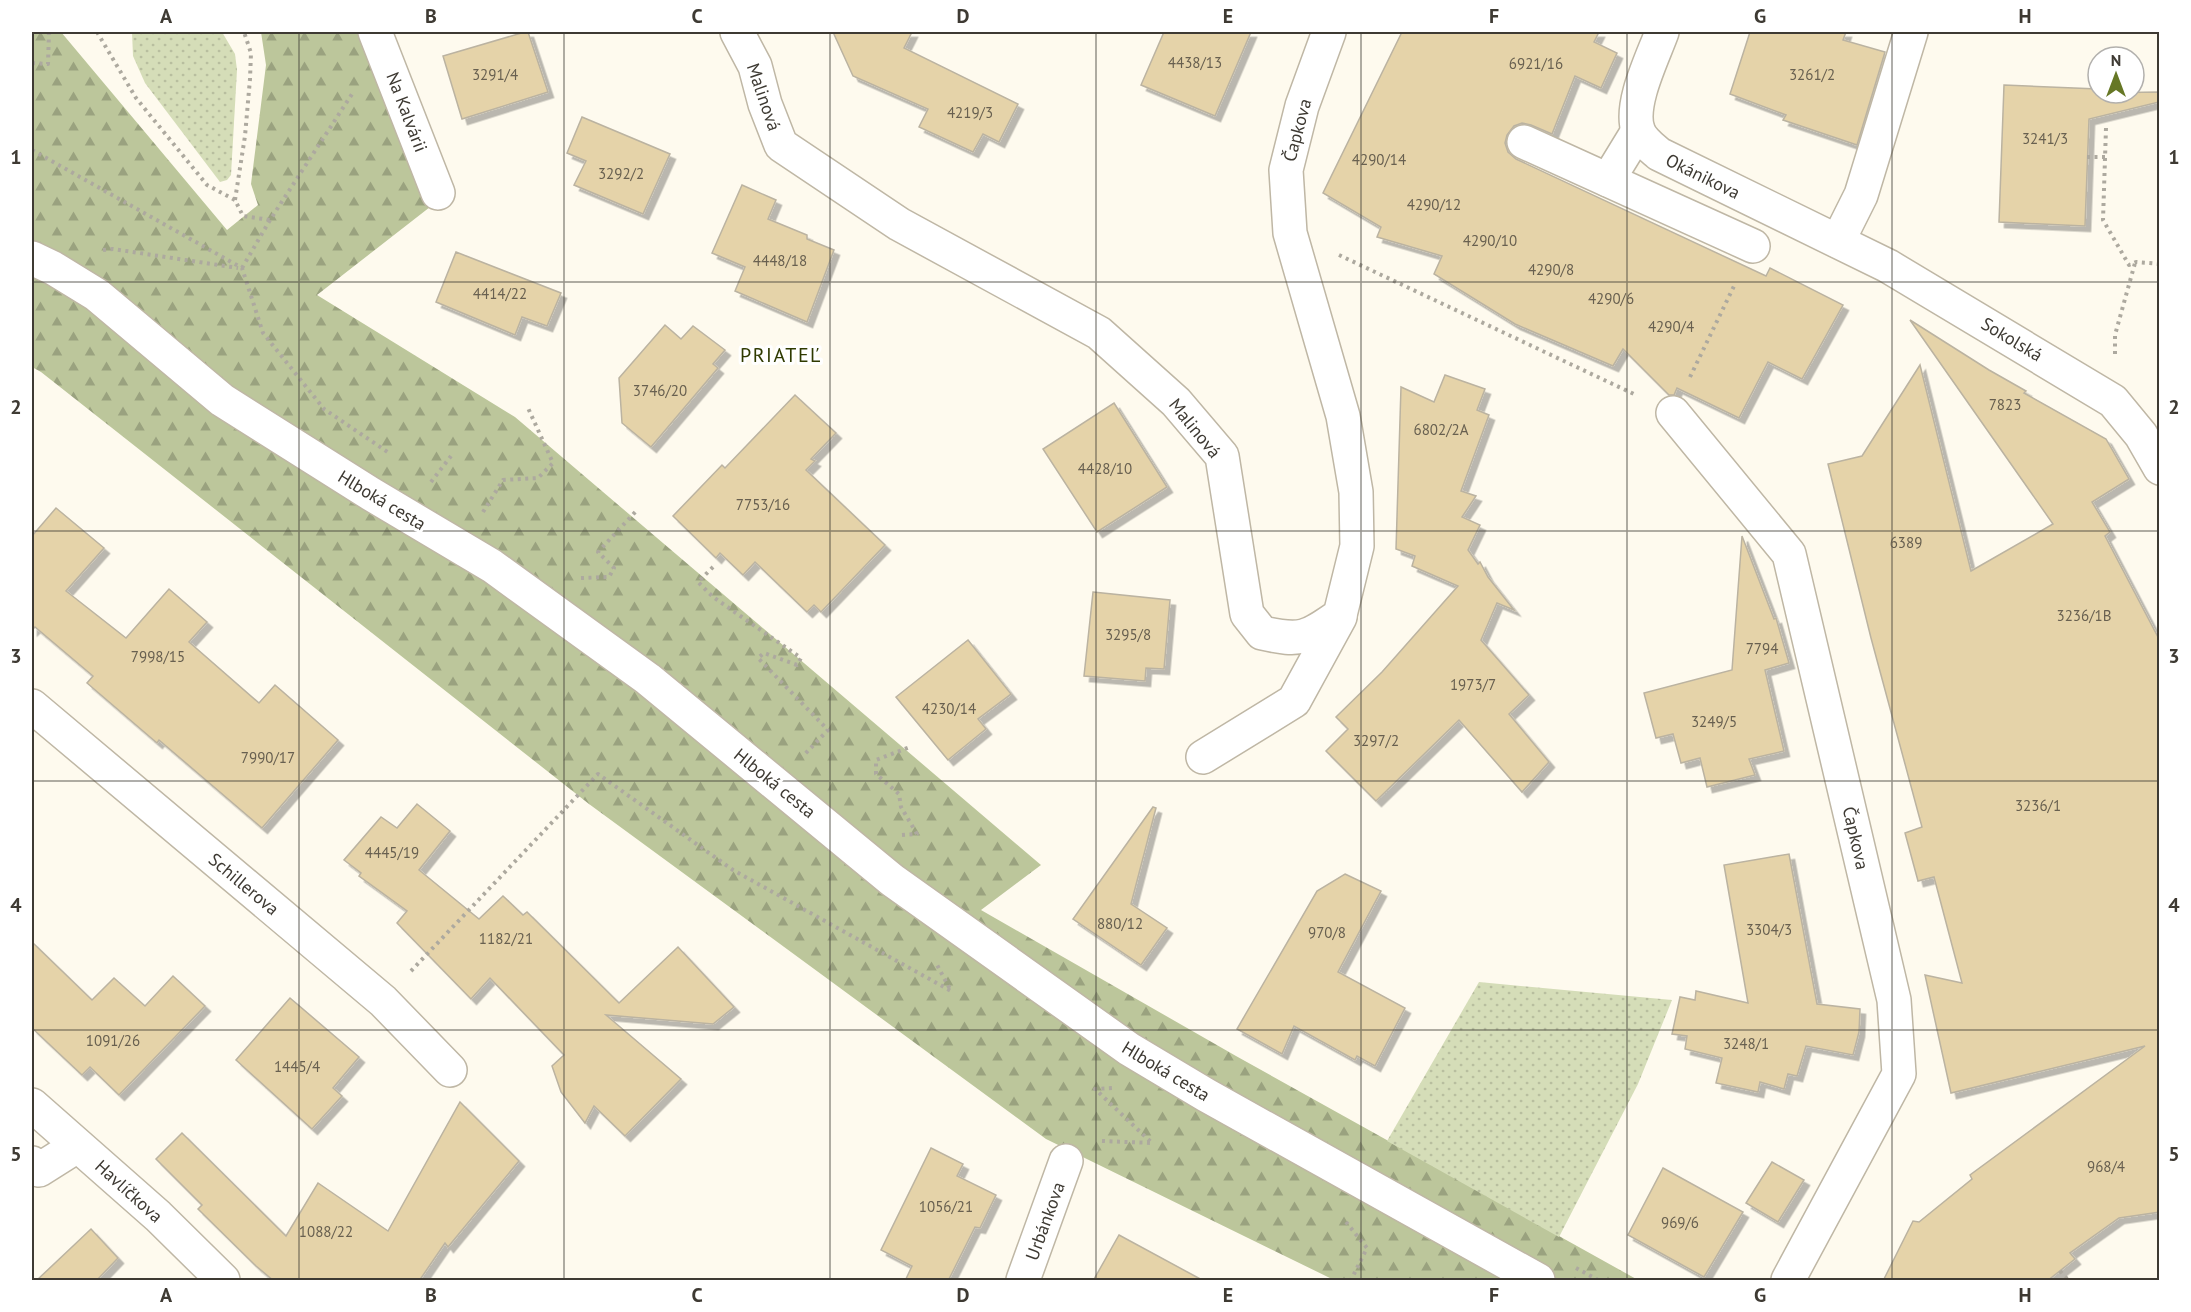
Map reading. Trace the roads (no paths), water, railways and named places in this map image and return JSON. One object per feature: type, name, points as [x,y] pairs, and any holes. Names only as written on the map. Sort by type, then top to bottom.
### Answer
[{"type":"street","name":"Malinová","points":[[737,32],[755,66],[765,104],[781,145],[899,224],[1099,333],[1176,402],[1222,456],[1247,614],[1262,633],[1286,638],[1311,635],[1340,615]]},
{"type":"street","name":"Čapkova","points":[[1329,32],[1302,106],[1286,170],[1290,233],[1344,416],[1356,492],[1357,546],[1340,615]]},
{"type":"street","points":[[1608,180],[1638,131],[1635,117],[1637,102],[1662,32]]},
{"type":"street","points":[[1838,241],[1861,195],[1911,32]]},
{"type":"street","name":"Na Kalvárii","points":[[379,40],[438,193]]},
{"type":"street","name":"Okánikova","points":[[1638,131],[1647,144],[1659,154],[1838,241]]},
{"type":"street","points":[[1524,142],[1753,246]]},
{"type":"street","name":"Sokolská","points":[[1838,241],[1918,282],[2113,401],[2141,435],[2160,468]]},
{"type":"street","name":"Hlboká cesta","points":[[42,263],[97,295],[222,400],[371,494],[492,566],[639,672],[892,880],[1129,1049],[1538,1281]]},
{"type":"street","name":"Čapkova","points":[[1672,412],[1789,554],[1894,999],[1899,1074],[1788,1281]]},
{"type":"street","points":[[1203,757],[1294,701],[1340,615]]},
{"type":"street","name":"Schillerova","points":[[32,706],[383,1001],[450,1070]]},
{"type":"street","name":"Havlíčkova","points":[[32,1105],[158,1216],[223,1281]]},
{"type":"street","points":[[32,1163],[39,1170],[77,1146]]},
{"type":"street","name":"Urbánkova","points":[[1023,1281],[1066,1161]]},
{"type":"district","name":"PRIATEĽ","points":[[781,355]]}]
